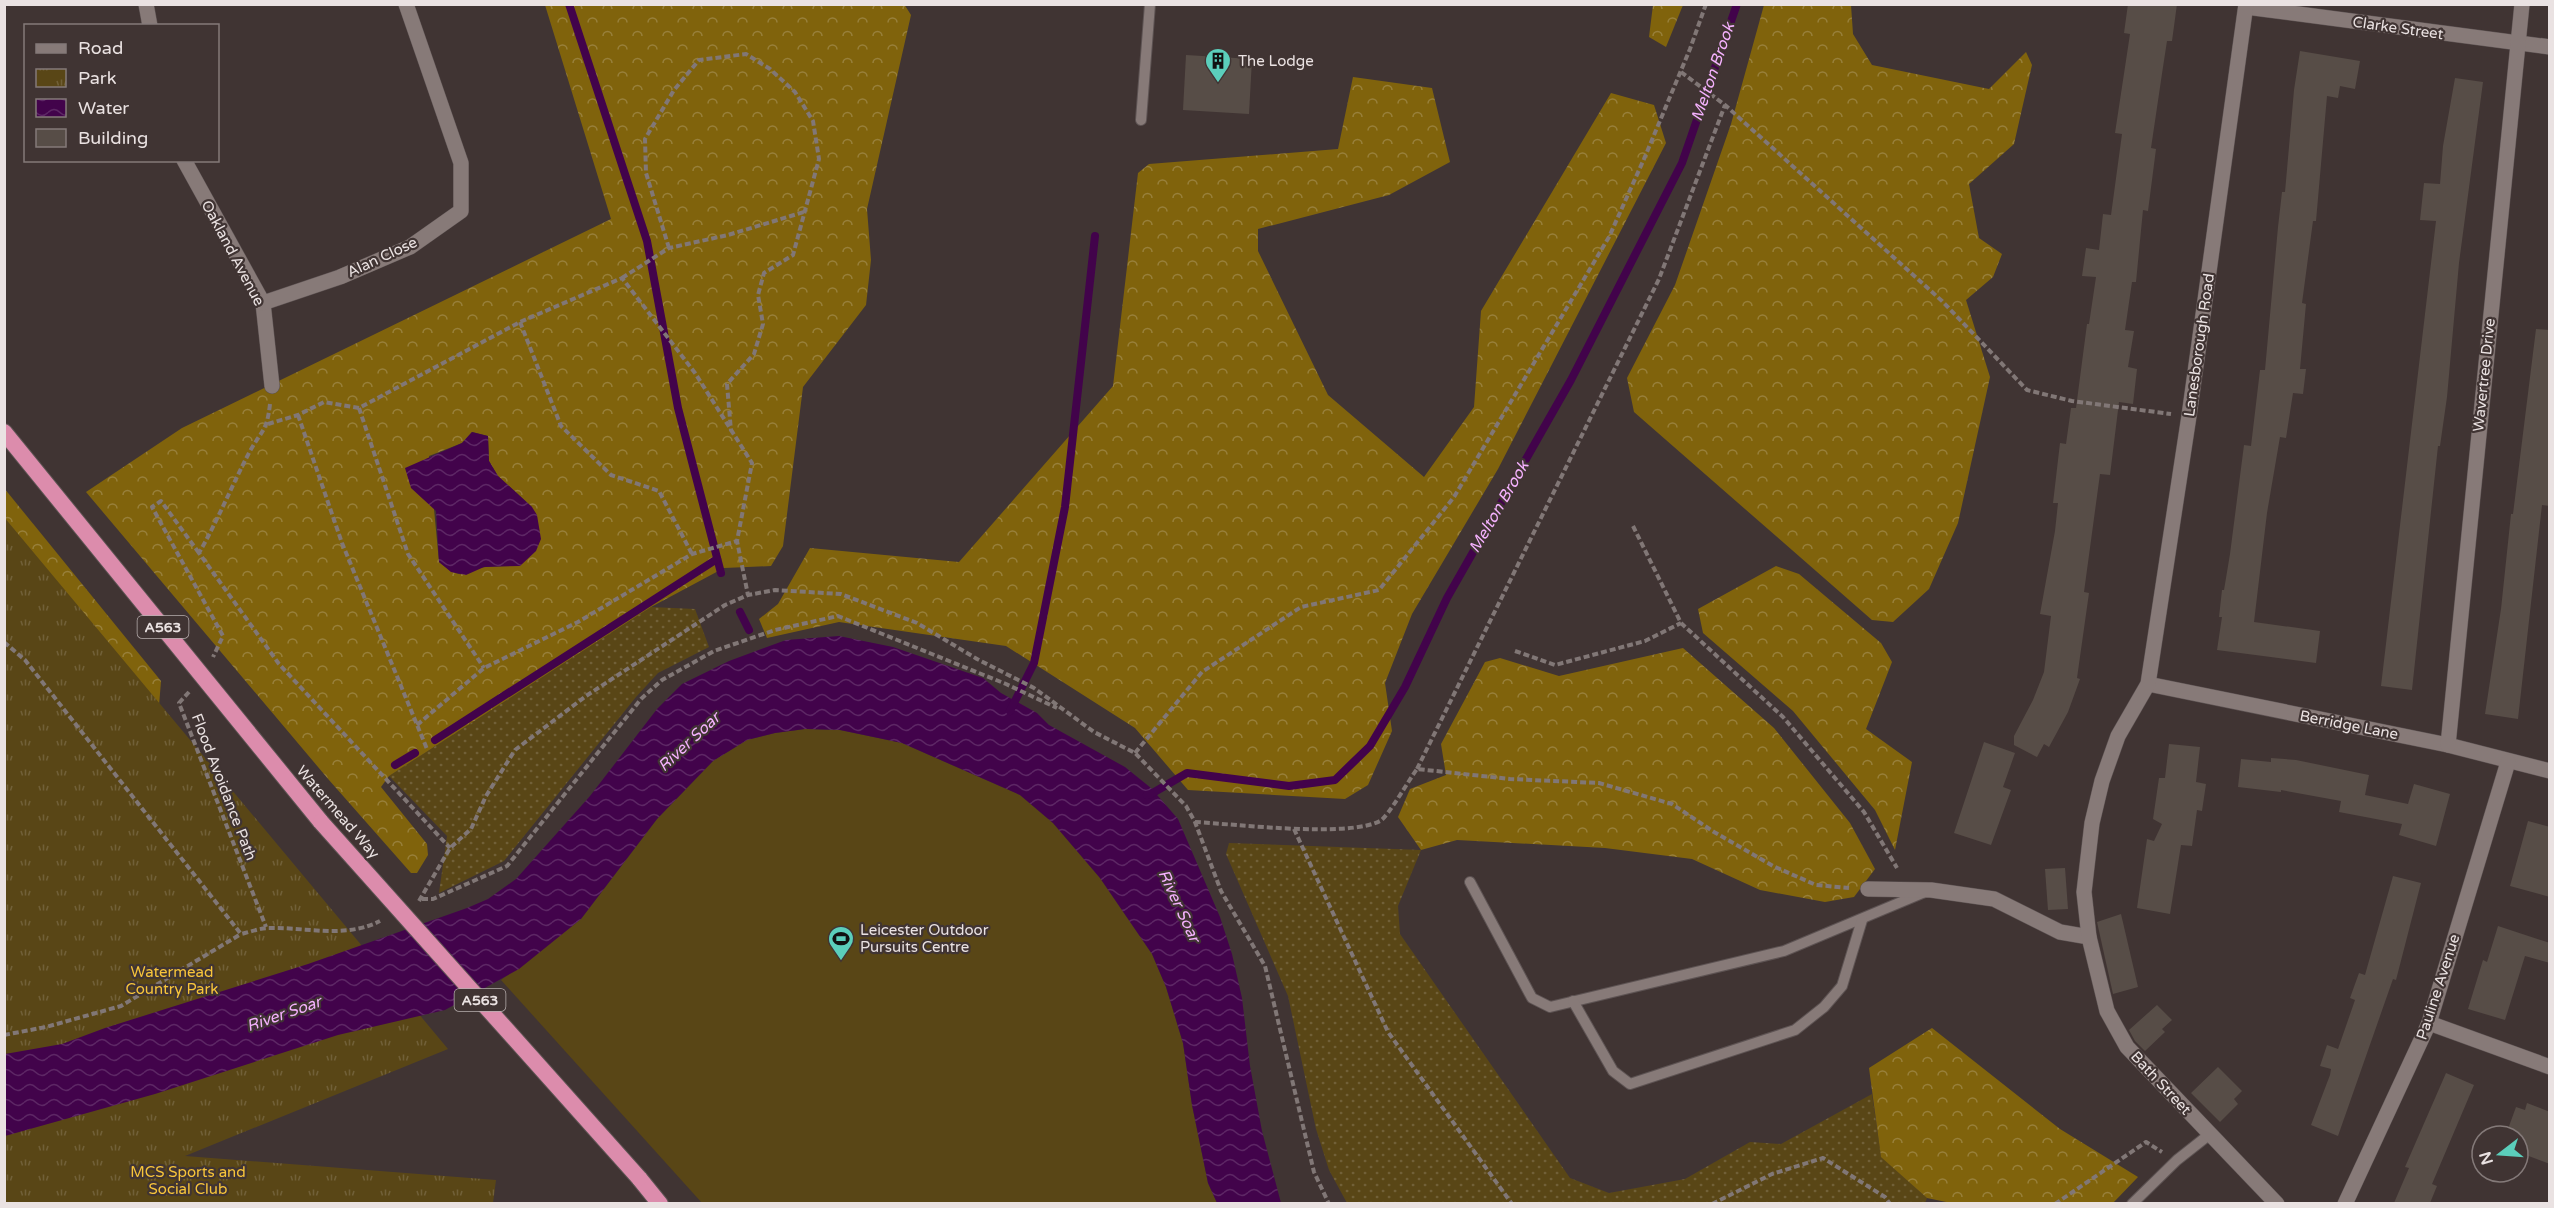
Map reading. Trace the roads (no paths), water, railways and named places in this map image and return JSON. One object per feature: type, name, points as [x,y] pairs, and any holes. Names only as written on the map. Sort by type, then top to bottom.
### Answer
[{"type":"highway","name":"Watermead Way","points":[[4,432],[321,822],[660,1203]]},
{"type":"street","points":[[146,4],[150,24]]},
{"type":"street","name":"Alan Close","points":[[263,303],[340,277],[410,247],[461,211],[461,163],[406,4]]},
{"type":"street","name":"Wavertree Drive","points":[[2448,745],[2522,4]]},
{"type":"street","name":"Clarke Street","points":[[2246,6],[2550,47]]},
{"type":"street","name":"Lanesborough Road","points":[[2148,684],[2189,416],[2246,6]]},
{"type":"street","name":"Oakland Avenue","points":[[185,162],[263,303],[272,386]]},
{"type":"street","name":"Berridge Lane","points":[[2148,684],[2448,745],[2550,771]]},
{"type":"street","name":"Bath Street","points":[[2148,684],[2118,736],[2102,781],[2092,823],[2084,892],[2089,937],[2107,1011],[2127,1047],[2277,1203]]},
{"type":"street","name":"Pauline Avenue","points":[[2345,1203],[2429,1023],[2508,762]]},
{"type":"street","points":[[1868,889],[1931,890],[1994,899],[2060,932],[2089,937]]},
{"type":"street","points":[[2429,1023],[2550,1067]]},
{"type":"lane","points":[[1141,120],[1150,4]]},
{"type":"lane","points":[[1470,882],[1532,998],[1550,1007],[1784,951],[1931,890]]},
{"type":"lane","points":[[1573,1001],[1613,1071],[1630,1084],[1795,1030],[1824,1007],[1842,986],[1862,920]]},
{"type":"lane","points":[[2133,1203],[2177,1160],[2210,1134]]},
{"type":"water","points":[[472,432],[488,436],[489,461],[498,476],[532,507],[537,515],[541,539],[536,551],[520,566],[484,567],[466,575],[451,572],[439,562],[436,511],[411,488],[405,468],[462,443]]},
{"type":"water","name":"River Soar","points":[[839,636],[893,647],[983,678],[1001,693],[1037,713],[1049,725],[1125,767],[1151,788],[1178,819],[1220,917],[1232,954],[1242,998],[1250,1066],[1262,1131],[1281,1203],[1217,1203],[1208,1183],[1192,1105],[1183,1043],[1166,987],[1152,954],[1100,878],[1053,823],[1020,795],[902,743],[840,730],[805,729],[775,733],[747,740],[713,761],[657,819],[581,919],[519,969],[445,1010],[338,1035],[155,1094],[5,1136],[5,1054],[62,1044],[105,1028],[308,964],[488,899],[516,879],[590,796],[657,709],[682,684],[729,661],[786,640]]},
{"type":"waterway","points":[[569,4],[647,241],[678,408],[721,573]]},
{"type":"waterway","name":"Melton Brook","points":[[1147,795],[1187,773],[1289,786],[1335,780],[1370,746],[1405,687],[1447,598],[1571,380],[1682,163],[1737,4]]},
{"type":"waterway","points":[[1010,711],[1034,663],[1065,507],[1095,236]]},
{"type":"waterway","points":[[435,740],[717,559]]},
{"type":"waterway","points":[[740,612],[749,630]]},
{"type":"waterway","points":[[395,765],[415,753]]},
{"type":"place","name":"The Lodge","points":[[1218,84]]},
{"type":"place","name":"Leicester Outdoor Pursuits Centre","points":[[841,962]]},
{"type":"park label","name":"Watermead Country Park","points":[[172,980]]},
{"type":"park label","name":"MCS Sports and Social Club","points":[[188,1180]]}]
